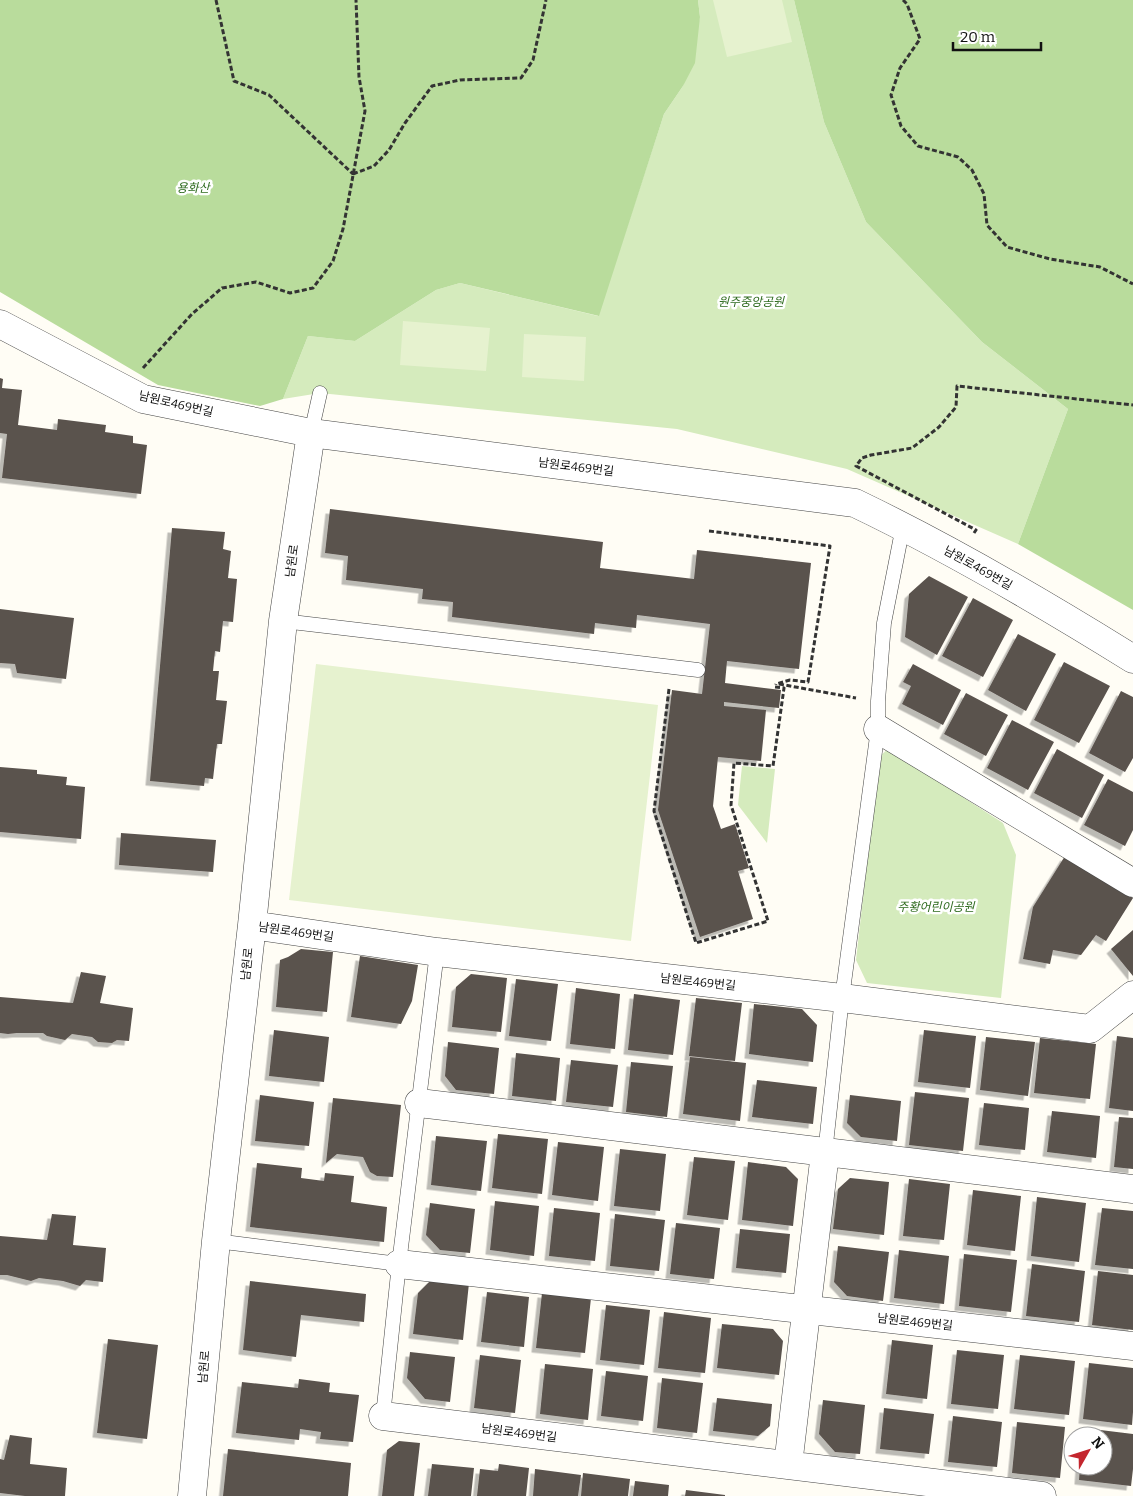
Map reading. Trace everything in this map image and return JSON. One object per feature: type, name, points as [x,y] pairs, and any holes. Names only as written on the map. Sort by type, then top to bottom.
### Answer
[{"type":"street","name":"남원로469번길","points":[[0,324],[143,399],[311,433],[855,503],[903,526],[1054,610],[1133,659]]},
{"type":"street","name":"남원로","points":[[192,1496],[216,1241],[252,925],[283,622],[311,433]]},
{"type":"street","points":[[878,729],[1133,884]]},
{"type":"street","name":"남원로469번길","points":[[252,925],[438,952],[842,998],[1090,1029],[1133,995]]},
{"type":"street","points":[[419,1103],[1133,1189]]},
{"type":"street","points":[[788,1465],[825,1153]]},
{"type":"street","name":"남원로469번길","points":[[399,1264],[1133,1346]]},
{"type":"street","name":"남원로469번길","points":[[383,1416],[1042,1496]]},
{"type":"lane","points":[[311,433],[320,393]]},
{"type":"lane","points":[[825,1153],[842,998],[878,729],[878,701],[884,623],[903,526]]},
{"type":"lane","points":[[283,622],[698,670]]},
{"type":"lane","points":[[383,1416],[399,1264],[438,952]]},
{"type":"lane","points":[[216,1241],[399,1264]]},
{"type":"path","points":[[216,0],[234,81],[269,94],[353,174]]},
{"type":"path","points":[[137,375],[192,314],[222,288],[256,282],[290,293],[313,288],[333,261],[343,229],[365,111],[359,77],[356,0]]},
{"type":"path","points":[[353,174],[374,166],[389,150],[405,123],[432,86],[460,80],[521,78],[533,60],[546,0]]},
{"type":"path","points":[[903,0],[907,4],[920,39],[900,68],[891,95],[901,126],[918,146],[958,157],[972,170],[984,194],[987,225],[1007,247],[1050,259],[1100,267],[1133,284]]},
{"type":"path","points":[[972,538],[976,530],[856,466],[862,458],[871,455],[912,448],[939,427],[956,408],[957,386],[1133,405]]},
{"type":"path","points":[[709,531],[830,546],[808,682],[790,680],[776,684]]},
{"type":"path","points":[[672,667],[654,811],[696,943],[768,921],[731,805],[734,762],[773,766],[784,688],[775,687],[776,684]]},
{"type":"path","points":[[776,684],[878,701]]},
{"type":"green space","name":"용화산","points":[[0,0],[698,0],[700,17],[695,63],[683,86],[664,114],[599,316],[460,283],[436,290],[355,341],[308,336],[283,399],[260,406],[158,385],[0,292]]},
{"type":"green space","name":"원주중앙공원","points":[[698,0],[794,0],[824,122],[866,222],[982,342],[1068,409],[1018,544],[847,469],[677,429],[320,393],[283,399],[308,336],[355,341],[436,290],[460,283],[598,316],[664,114],[683,86],[700,17]]},
{"type":"green space","points":[[713,0],[782,0],[792,42],[727,57]]},
{"type":"green space","points":[[794,0],[1133,0],[1133,610],[1018,544],[1068,409],[982,342],[866,222],[824,122]]},
{"type":"green space","points":[[403,321],[490,328],[486,371],[400,365]]},
{"type":"green space","points":[[524,334],[586,337],[584,381],[522,377]]},
{"type":"green space","points":[[316,664],[658,705],[631,941],[289,900]]},
{"type":"green space","name":"주황어린이공원","points":[[888,749],[1003,823],[1016,855],[1001,998],[867,983],[856,960],[879,757]]},
{"type":"green space","points":[[742,766],[775,769],[767,843],[738,805]]},
{"type":"building","points":[[0,378],[3,379],[2,388],[22,390],[18,425],[57,430],[58,419],[106,425],[105,432],[133,436],[133,443],[147,445],[141,494],[2,478],[7,434],[0,433]]},
{"type":"building","points":[[330,509],[603,542],[600,568],[694,579],[697,550],[811,563],[799,669],[727,661],[725,683],[781,690],[779,708],[724,702],[724,706],[766,710],[761,761],[718,757],[713,806],[721,829],[735,824],[749,868],[738,871],[753,919],[700,937],[658,810],[672,690],[702,694],[710,624],[637,615],[636,628],[595,623],[594,634],[452,617],[453,602],[422,599],[423,589],[346,580],[348,556],[325,553]]},
{"type":"building","points":[[172,528],[225,532],[223,549],[231,551],[228,578],[237,579],[233,622],[223,621],[220,652],[215,651],[213,671],[219,671],[216,700],[227,701],[222,744],[217,744],[213,779],[205,778],[204,786],[150,781]]},
{"type":"building","points":[[929,576],[968,597],[937,655],[905,637],[909,594]]},
{"type":"building","points":[[973,598],[1013,620],[983,677],[942,656]]},
{"type":"building","points":[[0,609],[74,618],[66,679],[17,673],[15,664],[0,663]]},
{"type":"building","points":[[1018,634],[1056,654],[1026,711],[988,690]]},
{"type":"building","points":[[1064,662],[1110,686],[1079,743],[1034,720]]},
{"type":"building","points":[[913,664],[961,690],[943,725],[902,704],[911,686],[903,682]]},
{"type":"building","points":[[1121,691],[1133,697],[1133,758],[1125,772],[1089,753]]},
{"type":"building","points":[[966,693],[1008,715],[986,756],[944,734]]},
{"type":"building","points":[[1012,720],[1054,742],[1028,790],[987,768]]},
{"type":"building","points":[[1057,749],[1104,775],[1082,818],[1034,793]]},
{"type":"building","points":[[0,767],[37,770],[37,774],[67,777],[66,785],[85,787],[81,839],[0,832]]},
{"type":"building","points":[[1108,779],[1133,792],[1133,830],[1125,846],[1084,825]]},
{"type":"building","points":[[121,833],[216,840],[213,872],[119,865]]},
{"type":"building","points":[[1065,856],[1133,898],[1106,941],[1096,935],[1081,955],[1053,950],[1050,964],[1023,959],[1033,907]]},
{"type":"building","points":[[1133,930],[1133,976],[1111,949]]},
{"type":"building","points":[[301,949],[333,952],[327,1012],[276,1007],[280,960]]},
{"type":"building","points":[[360,956],[418,965],[412,1001],[401,1024],[351,1017]]},
{"type":"building","points":[[81,972],[106,976],[100,1003],[133,1008],[129,1041],[98,1042],[92,1037],[72,1034],[65,1040],[47,1036],[43,1033],[0,1033],[0,997],[73,1003]]},
{"type":"building","points":[[471,974],[507,978],[501,1032],[452,1027],[456,987]]},
{"type":"building","points":[[516,979],[558,984],[551,1041],[509,1036]]},
{"type":"building","points":[[576,988],[620,994],[615,1049],[570,1044]]},
{"type":"building","points":[[634,994],[680,1000],[673,1055],[628,1050]]},
{"type":"building","points":[[696,998],[742,1003],[735,1061],[689,1056]]},
{"type":"building","points":[[754,1004],[802,1009],[817,1025],[813,1062],[749,1054]]},
{"type":"building","points":[[274,1030],[329,1037],[324,1082],[269,1076]]},
{"type":"building","points":[[924,1030],[976,1036],[970,1088],[918,1082]]},
{"type":"building","points":[[1117,1036],[1133,1038],[1133,1111],[1109,1108]]},
{"type":"building","points":[[986,1037],[1035,1042],[1028,1096],[980,1090]]},
{"type":"building","points":[[1040,1038],[1096,1044],[1090,1099],[1034,1093]]},
{"type":"building","points":[[448,1042],[499,1048],[494,1094],[456,1090],[445,1076]]},
{"type":"building","points":[[516,1053],[560,1058],[556,1101],[512,1096]]},
{"type":"building","points":[[690,1057],[746,1063],[740,1121],[683,1114]]},
{"type":"building","points":[[571,1060],[618,1065],[613,1107],[566,1102]]},
{"type":"building","points":[[631,1062],[673,1066],[667,1117],[626,1112]]},
{"type":"building","points":[[757,1080],[817,1087],[813,1124],[752,1117]]},
{"type":"building","points":[[915,1092],[969,1098],[963,1151],[909,1145]]},
{"type":"building","points":[[260,1095],[314,1102],[309,1146],[255,1141]]},
{"type":"building","points":[[850,1095],[901,1101],[897,1141],[861,1137],[847,1123]]},
{"type":"building","points":[[333,1098],[401,1105],[393,1177],[377,1176],[370,1172],[363,1157],[337,1154],[326,1163]]},
{"type":"building","points":[[984,1103],[1029,1108],[1025,1150],[979,1145]]},
{"type":"building","points":[[1052,1111],[1100,1116],[1096,1158],[1047,1152]]},
{"type":"building","points":[[1119,1117],[1133,1118],[1133,1169],[1114,1167]]},
{"type":"building","points":[[498,1134],[548,1139],[542,1194],[492,1188]]},
{"type":"building","points":[[436,1136],[487,1141],[481,1191],[431,1185]]},
{"type":"building","points":[[558,1142],[604,1147],[598,1201],[552,1195]]},
{"type":"building","points":[[620,1149],[666,1154],[660,1211],[614,1206]]},
{"type":"building","points":[[694,1157],[735,1161],[728,1220],[687,1215]]},
{"type":"building","points":[[748,1162],[786,1167],[798,1179],[793,1226],[742,1220]]},
{"type":"building","points":[[257,1163],[302,1168],[301,1178],[324,1181],[325,1173],[354,1176],[351,1202],[387,1207],[384,1242],[250,1227]]},
{"type":"building","points":[[850,1178],[889,1182],[884,1235],[833,1229],[838,1189]]},
{"type":"building","points":[[909,1179],[950,1184],[944,1240],[903,1236]]},
{"type":"building","points":[[973,1190],[1021,1196],[1015,1251],[967,1245]]},
{"type":"building","points":[[1037,1197],[1086,1203],[1079,1262],[1031,1256]]},
{"type":"building","points":[[495,1201],[539,1206],[534,1256],[490,1250]]},
{"type":"building","points":[[430,1203],[475,1209],[470,1253],[440,1250],[426,1235]]},
{"type":"building","points":[[554,1208],[600,1213],[595,1261],[549,1256]]},
{"type":"building","points":[[1102,1208],[1133,1211],[1133,1269],[1095,1265]]},
{"type":"building","points":[[52,1214],[76,1216],[73,1245],[106,1248],[103,1282],[86,1280],[80,1286],[63,1281],[39,1278],[31,1281],[0,1275],[0,1236],[47,1240]]},
{"type":"building","points":[[615,1214],[665,1220],[659,1271],[610,1266]]},
{"type":"building","points":[[676,1223],[720,1228],[714,1279],[670,1274]]},
{"type":"building","points":[[740,1229],[790,1234],[786,1273],[736,1268]]},
{"type":"building","points":[[838,1246],[889,1252],[883,1301],[847,1296],[834,1282]]},
{"type":"building","points":[[899,1250],[949,1256],[944,1304],[894,1298]]},
{"type":"building","points":[[964,1254],[1017,1260],[1011,1312],[959,1306]]},
{"type":"building","points":[[1032,1264],[1085,1271],[1079,1322],[1026,1316]]},
{"type":"building","points":[[1098,1271],[1133,1275],[1133,1330],[1092,1325]]},
{"type":"building","points":[[432,1279],[469,1283],[463,1340],[413,1334],[418,1293]]},
{"type":"building","points":[[250,1281],[366,1294],[364,1322],[301,1315],[296,1357],[243,1350]]},
{"type":"building","points":[[487,1292],[529,1297],[524,1347],[481,1342]]},
{"type":"building","points":[[542,1293],[591,1298],[585,1353],[536,1348]]},
{"type":"building","points":[[606,1305],[650,1310],[644,1365],[600,1360]]},
{"type":"building","points":[[664,1312],[711,1318],[705,1373],[658,1368]]},
{"type":"building","points":[[722,1324],[773,1329],[783,1341],[779,1375],[717,1368]]},
{"type":"building","points":[[108,1339],[158,1345],[147,1439],[97,1433]]},
{"type":"building","points":[[892,1340],[933,1345],[927,1399],[886,1394]]},
{"type":"building","points":[[957,1350],[1004,1355],[998,1409],[951,1404]]},
{"type":"building","points":[[410,1352],[455,1357],[450,1402],[425,1399],[407,1378]]},
{"type":"building","points":[[480,1355],[521,1360],[515,1413],[474,1408]]},
{"type":"building","points":[[1020,1355],[1075,1361],[1069,1415],[1014,1409]]},
{"type":"building","points":[[1089,1363],[1133,1368],[1132,1425],[1083,1419]]},
{"type":"building","points":[[545,1364],[593,1369],[588,1420],[540,1414]]},
{"type":"building","points":[[606,1371],[648,1376],[643,1421],[601,1416]]},
{"type":"building","points":[[662,1378],[703,1383],[697,1433],[657,1428]]},
{"type":"building","points":[[299,1379],[330,1383],[329,1392],[359,1395],[353,1442],[320,1439],[321,1432],[300,1429],[299,1440],[236,1433],[242,1382],[298,1388]]},
{"type":"building","points":[[717,1398],[772,1404],[770,1426],[758,1436],[713,1431]]},
{"type":"building","points":[[823,1400],[865,1405],[860,1454],[835,1452],[819,1434]]},
{"type":"building","points":[[884,1408],[934,1414],[929,1454],[880,1449]]},
{"type":"building","points":[[953,1416],[1002,1422],[997,1467],[948,1462]]},
{"type":"building","points":[[1017,1422],[1063,1427],[1060,1478],[1012,1473]]},
{"type":"building","points":[[1113,1432],[1133,1434],[1131,1486],[1079,1480],[1079,1476],[1113,1476]]},
{"type":"building","points":[[10,1435],[32,1438],[30,1464],[67,1468],[65,1496],[25,1496],[0,1493],[0,1459],[4,1460]]},
{"type":"building","points":[[399,1441],[420,1443],[414,1496],[382,1496],[387,1450]]},
{"type":"building","points":[[228,1449],[351,1463],[348,1496],[223,1496]]},
{"type":"building","points":[[432,1464],[474,1468],[471,1496],[428,1496]]},
{"type":"building","points":[[499,1464],[529,1468],[526,1496],[477,1496],[480,1469],[498,1471]]},
{"type":"building","points":[[535,1469],[581,1475],[578,1496],[533,1496]]},
{"type":"building","points":[[583,1473],[630,1479],[628,1496],[581,1496]]},
{"type":"building","points":[[635,1481],[669,1485],[668,1496],[633,1496]]},
{"type":"building","points":[[686,1490],[725,1495],[725,1496],[685,1496]]}]
